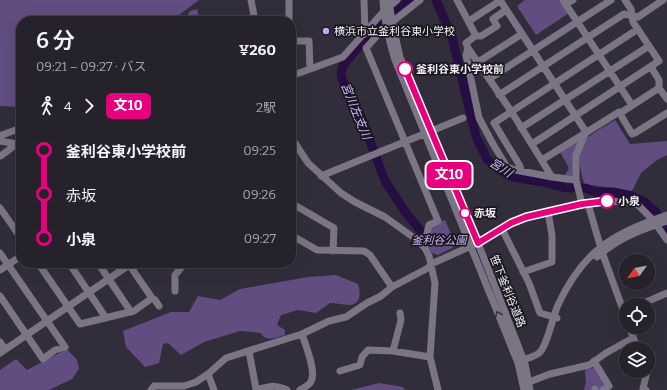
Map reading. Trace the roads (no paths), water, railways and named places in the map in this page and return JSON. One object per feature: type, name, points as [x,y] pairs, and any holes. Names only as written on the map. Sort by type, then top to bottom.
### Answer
[{"type":"street","points":[[251,0],[254,16]]},
{"type":"street","points":[[289,0],[289,16]]},
{"type":"street","points":[[364,0],[365,34]]},
{"type":"street","name":"笹下釜利谷道路","points":[[383,0],[387,6],[395,60],[428,132],[474,244],[522,362],[529,382],[530,390]]},
{"type":"street","points":[[296,74],[343,57],[365,34],[387,6],[397,0]]},
{"type":"street","points":[[420,0],[389,25],[366,48],[438,221],[429,226],[425,242],[422,245]]},
{"type":"street","points":[[469,21],[500,0],[586,132]]},
{"type":"street","points":[[573,0],[565,2],[632,105]]},
{"type":"street","points":[[489,79],[611,0]]},
{"type":"street","points":[[532,144],[659,61],[633,22],[631,9],[626,0]]},
{"type":"street","points":[[499,95],[624,14],[638,17],[663,0]]},
{"type":"street","points":[[461,1],[475,36]]},
{"type":"street","points":[[506,10],[493,19],[497,26],[481,36],[475,36],[466,43],[552,177]]},
{"type":"street","points":[[521,171],[520,166],[494,123],[638,29]]},
{"type":"street","points":[[478,62],[522,34]]},
{"type":"street","points":[[296,41],[309,41],[310,69]]},
{"type":"street","points":[[521,128],[649,46]]},
{"type":"street","points":[[468,48],[466,55],[479,118],[506,167],[576,182]]},
{"type":"street","points":[[651,67],[659,80],[659,88],[667,99]]},
{"type":"street","points":[[542,160],[659,88]]},
{"type":"street","points":[[618,112],[632,134],[635,134],[667,113]]},
{"type":"street","points":[[321,176],[463,118]]},
{"type":"street","points":[[16,130],[2,135],[0,140],[16,143]]},
{"type":"street","points":[[586,132],[576,155],[576,182],[621,298]]},
{"type":"street","points":[[0,156],[16,145]]},
{"type":"street","points":[[296,145],[308,163],[321,176],[355,202],[385,217],[422,245],[429,256],[435,283],[430,357],[438,390]]},
{"type":"street","points":[[151,390],[154,386],[184,388],[208,374],[226,358],[262,346],[268,346],[302,334],[329,321],[346,317],[367,303],[381,296],[392,287],[428,268],[431,264],[474,244],[511,223],[526,217],[601,201],[626,202],[638,205],[656,222],[667,240]]},
{"type":"street","points":[[296,205],[334,228],[333,251]]},
{"type":"street","points":[[0,208],[16,231]]},
{"type":"street","points":[[523,272],[552,262],[552,235],[548,212]]},
{"type":"street","points":[[522,362],[543,349],[555,317],[570,288],[576,278],[601,250],[618,235],[633,227],[656,222],[666,217]]},
{"type":"street","points":[[502,229],[523,272],[540,313],[555,317]]},
{"type":"street","points":[[296,239],[317,250],[364,251],[370,256],[392,287]]},
{"type":"street","points":[[0,253],[64,347],[55,350],[43,359],[0,296]]},
{"type":"street","points":[[0,270],[16,259]]},
{"type":"street","points":[[41,268],[80,324],[131,312],[152,298]]},
{"type":"street","points":[[72,268],[106,318]]},
{"type":"street","points":[[101,268],[131,312]]},
{"type":"street","points":[[0,342],[3,351],[124,268]]},
{"type":"street","points":[[133,268],[159,306]]},
{"type":"street","points":[[175,291],[175,275],[181,268]]},
{"type":"street","points":[[655,298],[667,293]]},
{"type":"street","points":[[393,351],[400,320],[400,313]]},
{"type":"street","points":[[300,390],[310,383],[312,378],[311,360],[302,334]]},
{"type":"street","points":[[632,334],[635,342]]},
{"type":"street","points":[[529,382],[550,374],[589,365],[633,338]]},
{"type":"street","points":[[340,371],[360,365],[362,357],[368,350],[393,351],[430,357]]},
{"type":"street","points":[[249,351],[255,389],[276,386],[287,390]]},
{"type":"street","name":"笹下釜利谷道路","points":[[522,362],[524,390]]},
{"type":"street","points":[[594,362],[609,386],[603,390]]},
{"type":"street","points":[[208,374],[214,390]]},
{"type":"street","points":[[644,390],[646,378]]},
{"type":"waterway","name":"宮川左支川","points":[[410,0],[379,26],[351,55],[343,66],[341,72],[342,79],[361,117],[385,181],[406,213],[424,235]]},
{"type":"waterway","name":"宮川","points":[[436,0],[452,37],[476,137],[487,159],[512,177],[543,182],[566,188],[585,188],[596,192],[613,192],[632,196],[645,202],[656,212],[667,229]]},
{"type":"waterway","name":"宮川左支川","points":[[341,61],[345,63]]},
{"type":"place","name":"横浜市立釜利谷東小学校","points":[[326,31]]},
{"type":"place","name":"釜利谷東小学校前","points":[[405,69]]},
{"type":"place","name":"小泉","points":[[607,201]]},
{"type":"place","name":"赤坂","points":[[465,213]]},
{"type":"park label","name":"釜利谷公園","points":[[439,240]]}]
